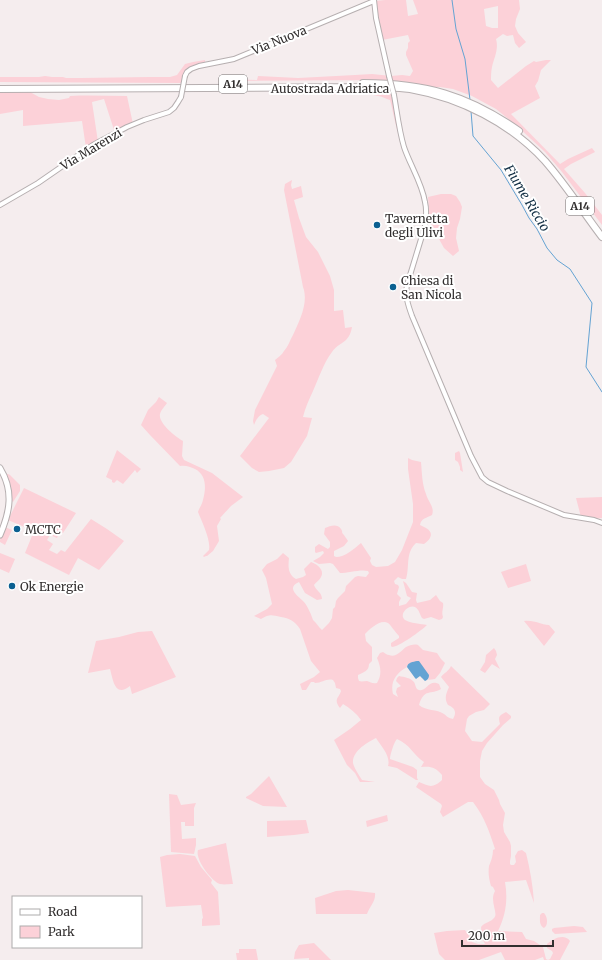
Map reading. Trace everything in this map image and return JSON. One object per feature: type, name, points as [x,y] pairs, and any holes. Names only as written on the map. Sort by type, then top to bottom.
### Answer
[{"type":"highway","name":"Autostrada Adriatica","points":[[0,85],[44,87],[376,87],[421,90],[472,108],[513,130],[553,168],[602,230]]},
{"type":"highway","name":"Autostrada Adriatica","points":[[0,89],[44,87]]},
{"type":"highway","name":"Autostrada Adriatica","points":[[559,175],[602,237]]},
{"type":"main road","points":[[0,468],[8,485],[9,494],[8,512],[0,535]]},
{"type":"street","name":"Via Nuova","points":[[180,97],[185,76],[191,69],[234,59],[374,0],[376,18],[390,76],[400,131],[408,158],[426,203],[425,226],[407,285],[406,299],[471,456],[482,477],[488,482],[564,515],[594,520],[602,523]]},
{"type":"street","name":"Via Marenzi","points":[[0,205],[38,183],[93,145],[127,127],[169,112],[174,108],[180,97]]},
{"type":"green space","points":[[406,0],[408,16],[418,14],[413,0],[519,0],[520,9],[515,26],[518,33],[526,42],[519,48],[515,43],[513,35],[507,36],[503,34],[496,39],[497,50],[491,72],[491,80],[498,88],[534,61],[551,60],[541,70],[535,86],[540,98],[511,114],[560,164],[592,148],[595,152],[564,169],[602,215],[602,225],[545,152],[496,109],[472,96],[453,89],[417,85],[407,82],[379,80],[227,81],[227,79],[257,80],[258,76],[298,78],[372,74],[410,76],[413,71],[406,55],[408,43],[410,41],[408,35],[382,40],[375,1]],"holes":[[[498,6],[498,28],[486,26],[484,9]]]},
{"type":"green space","points":[[205,60],[205,63],[189,68],[181,83],[0,82],[0,77],[170,77],[177,75],[185,64]]},
{"type":"green space","points":[[0,92],[30,92],[39,97],[59,100],[69,98],[70,96],[127,96],[133,124],[115,133],[104,99],[92,102],[98,142],[86,148],[82,121],[23,126],[23,110],[0,114]]},
{"type":"green space","points":[[328,93],[391,93],[401,139],[396,126],[390,100],[381,96],[361,94],[331,95]]},
{"type":"green space","points":[[292,180],[292,189],[301,186],[303,197],[294,200],[306,237],[318,252],[330,276],[334,290],[334,311],[343,310],[345,328],[352,327],[349,337],[335,348],[321,371],[303,417],[312,418],[307,436],[291,462],[284,468],[259,472],[252,468],[240,456],[269,418],[263,414],[257,418],[254,425],[253,421],[255,410],[277,366],[275,360],[281,355],[293,335],[304,306],[305,299],[284,190],[285,184]]},
{"type":"green space","points":[[441,194],[451,194],[456,196],[462,207],[456,238],[459,251],[453,256],[444,248],[429,221],[428,197]]},
{"type":"green space","points":[[159,397],[167,403],[160,414],[160,418],[168,429],[183,441],[182,456],[184,460],[212,473],[243,497],[231,506],[220,518],[221,519],[217,526],[219,541],[213,551],[204,557],[203,556],[209,550],[209,541],[198,512],[204,496],[204,479],[195,469],[180,466],[141,425],[148,410]]},
{"type":"green space","points":[[117,450],[141,469],[137,473],[135,470],[123,484],[117,480],[114,483],[106,477]]},
{"type":"green space","points":[[459,451],[463,472],[460,470],[458,462],[455,460],[455,453]]},
{"type":"green space","points":[[408,458],[421,462],[422,478],[433,512],[432,515],[423,520],[420,525],[429,530],[431,534],[430,538],[424,544],[416,543],[410,551],[406,579],[398,577],[394,581],[399,587],[397,594],[401,598],[399,606],[406,604],[411,598],[407,596],[403,581],[412,592],[417,593],[417,603],[430,600],[436,595],[443,603],[443,617],[439,620],[431,617],[424,619],[415,607],[413,606],[407,608],[403,615],[405,620],[427,625],[405,641],[392,647],[391,643],[399,638],[399,636],[389,623],[382,622],[372,627],[365,634],[366,641],[372,647],[372,661],[367,670],[358,675],[358,678],[359,681],[377,683],[380,677],[380,671],[377,658],[380,653],[383,652],[394,656],[408,646],[418,645],[423,650],[437,653],[445,663],[440,673],[435,679],[428,680],[429,678],[407,665],[407,667],[397,675],[393,682],[393,694],[398,697],[396,692],[397,688],[401,686],[396,681],[399,676],[413,681],[419,690],[424,689],[432,683],[439,684],[441,689],[423,696],[419,705],[441,712],[453,719],[455,710],[448,705],[446,698],[449,687],[441,677],[451,666],[490,704],[484,710],[476,712],[467,719],[465,731],[472,741],[482,742],[500,724],[499,718],[502,714],[506,712],[511,716],[511,718],[487,743],[482,751],[480,761],[480,777],[485,784],[494,790],[505,813],[503,825],[504,832],[511,846],[510,864],[514,865],[516,862],[515,856],[518,851],[522,850],[526,853],[534,903],[526,880],[505,882],[506,907],[498,931],[522,932],[526,939],[534,941],[543,947],[546,959],[548,960],[544,960],[543,957],[535,960],[505,960],[501,952],[479,960],[445,960],[439,954],[434,933],[465,930],[472,942],[485,944],[482,938],[481,927],[495,916],[493,895],[495,891],[491,886],[489,878],[489,866],[493,850],[495,849],[489,831],[480,813],[473,802],[468,802],[443,817],[440,812],[442,806],[441,804],[416,787],[419,782],[429,786],[434,785],[442,780],[442,775],[433,768],[421,767],[424,762],[406,744],[397,739],[392,749],[390,759],[413,767],[417,770],[418,780],[397,768],[388,766],[389,762],[387,755],[376,738],[361,748],[353,759],[353,763],[362,780],[375,782],[360,782],[355,773],[347,765],[334,740],[361,720],[353,711],[343,704],[340,708],[337,703],[337,699],[341,691],[340,689],[336,688],[333,680],[318,683],[311,682],[306,690],[302,690],[300,684],[314,677],[320,672],[311,661],[300,629],[294,622],[284,617],[271,615],[261,619],[254,616],[267,609],[272,604],[266,578],[262,570],[267,564],[277,559],[283,553],[289,558],[289,570],[291,575],[296,579],[306,575],[304,569],[311,562],[316,564],[321,570],[322,574],[314,585],[322,599],[317,600],[305,593],[299,582],[295,584],[293,590],[305,603],[313,620],[322,630],[329,623],[332,618],[336,601],[345,591],[346,586],[355,577],[366,577],[369,573],[368,571],[362,570],[340,573],[333,564],[319,564],[313,561],[324,553],[323,551],[316,553],[315,547],[319,544],[328,549],[330,547],[330,542],[324,534],[325,528],[327,527],[338,526],[348,541],[344,546],[334,551],[334,556],[339,557],[346,554],[361,543],[371,558],[370,561],[372,565],[376,567],[388,566],[395,562],[402,550],[413,522],[413,504]]},
{"type":"green space","points":[[6,474],[10,475],[20,485],[20,491],[13,502],[11,489]]},
{"type":"green space","points":[[24,488],[76,513],[63,533],[59,533],[57,538],[50,535],[47,540],[53,544],[49,550],[57,554],[61,550],[65,552],[91,519],[124,541],[99,570],[78,558],[69,575],[25,553],[34,531],[8,520]]},
{"type":"green space","points":[[602,497],[602,518],[594,519],[581,517],[576,498]]},
{"type":"green space","points":[[5,527],[12,530],[5,545],[0,542],[0,540]]},
{"type":"green space","points":[[0,553],[15,559],[9,573],[0,569]]},
{"type":"green space","points":[[526,564],[531,581],[508,588],[501,572]]},
{"type":"green space","points":[[524,621],[532,621],[549,625],[555,632],[544,646]]},
{"type":"green space","points":[[152,631],[176,677],[132,694],[130,686],[121,690],[118,689],[110,669],[88,673],[96,641],[138,632]]},
{"type":"green space","points":[[494,648],[497,655],[495,659],[500,669],[492,664],[485,673],[480,670],[485,662],[486,655]]},
{"type":"green space","points":[[269,776],[287,807],[263,806],[246,798]]},
{"type":"green space","points":[[169,794],[177,795],[181,805],[196,803],[194,808],[194,826],[185,826],[185,822],[181,822],[182,839],[196,838],[194,854],[171,852]]},
{"type":"green space","points":[[387,815],[388,821],[367,827],[366,821]]},
{"type":"green space","points":[[306,820],[309,833],[267,837],[267,821]]},
{"type":"green space","points":[[226,843],[233,884],[217,883],[202,866],[198,854],[198,850]]},
{"type":"green space","points":[[180,854],[195,856],[201,867],[212,880],[211,883],[218,892],[220,925],[202,926],[203,918],[201,905],[166,907],[160,857]]},
{"type":"green space","points":[[348,890],[375,893],[374,901],[367,914],[316,914],[315,898],[336,891]]},
{"type":"green space","points":[[542,913],[545,914],[547,919],[547,924],[544,928],[540,922],[540,915]]},
{"type":"green space","points":[[574,926],[583,927],[587,932],[555,934],[552,931],[554,928]]},
{"type":"green space","points":[[562,937],[565,937],[570,941],[560,960],[548,960],[553,953],[547,948],[547,944],[552,940]]},
{"type":"green space","points":[[314,943],[331,960],[309,960],[309,958],[294,959],[295,952],[299,945]]},
{"type":"green space","points":[[239,949],[256,949],[258,960],[237,960],[236,953],[239,953]]},
{"type":"water","points":[[419,661],[429,675],[426,681],[420,676],[416,679],[407,667],[410,663]]},
{"type":"waterway","name":"Fiume Riccio","points":[[452,0],[456,29],[465,59],[470,100]]},
{"type":"waterway","name":"Fiume Riccio","points":[[471,111],[473,136],[501,170],[547,248],[557,260],[570,269],[592,303],[586,367],[602,392]]},
{"type":"place","name":"Tavernetta degli Ulivi","points":[[377,225]]},
{"type":"place","name":"Chiesa di San Nicola","points":[[393,287]]},
{"type":"place","name":"MCTC","points":[[17,529]]},
{"type":"place","name":"Ok Energie","points":[[12,586]]}]
